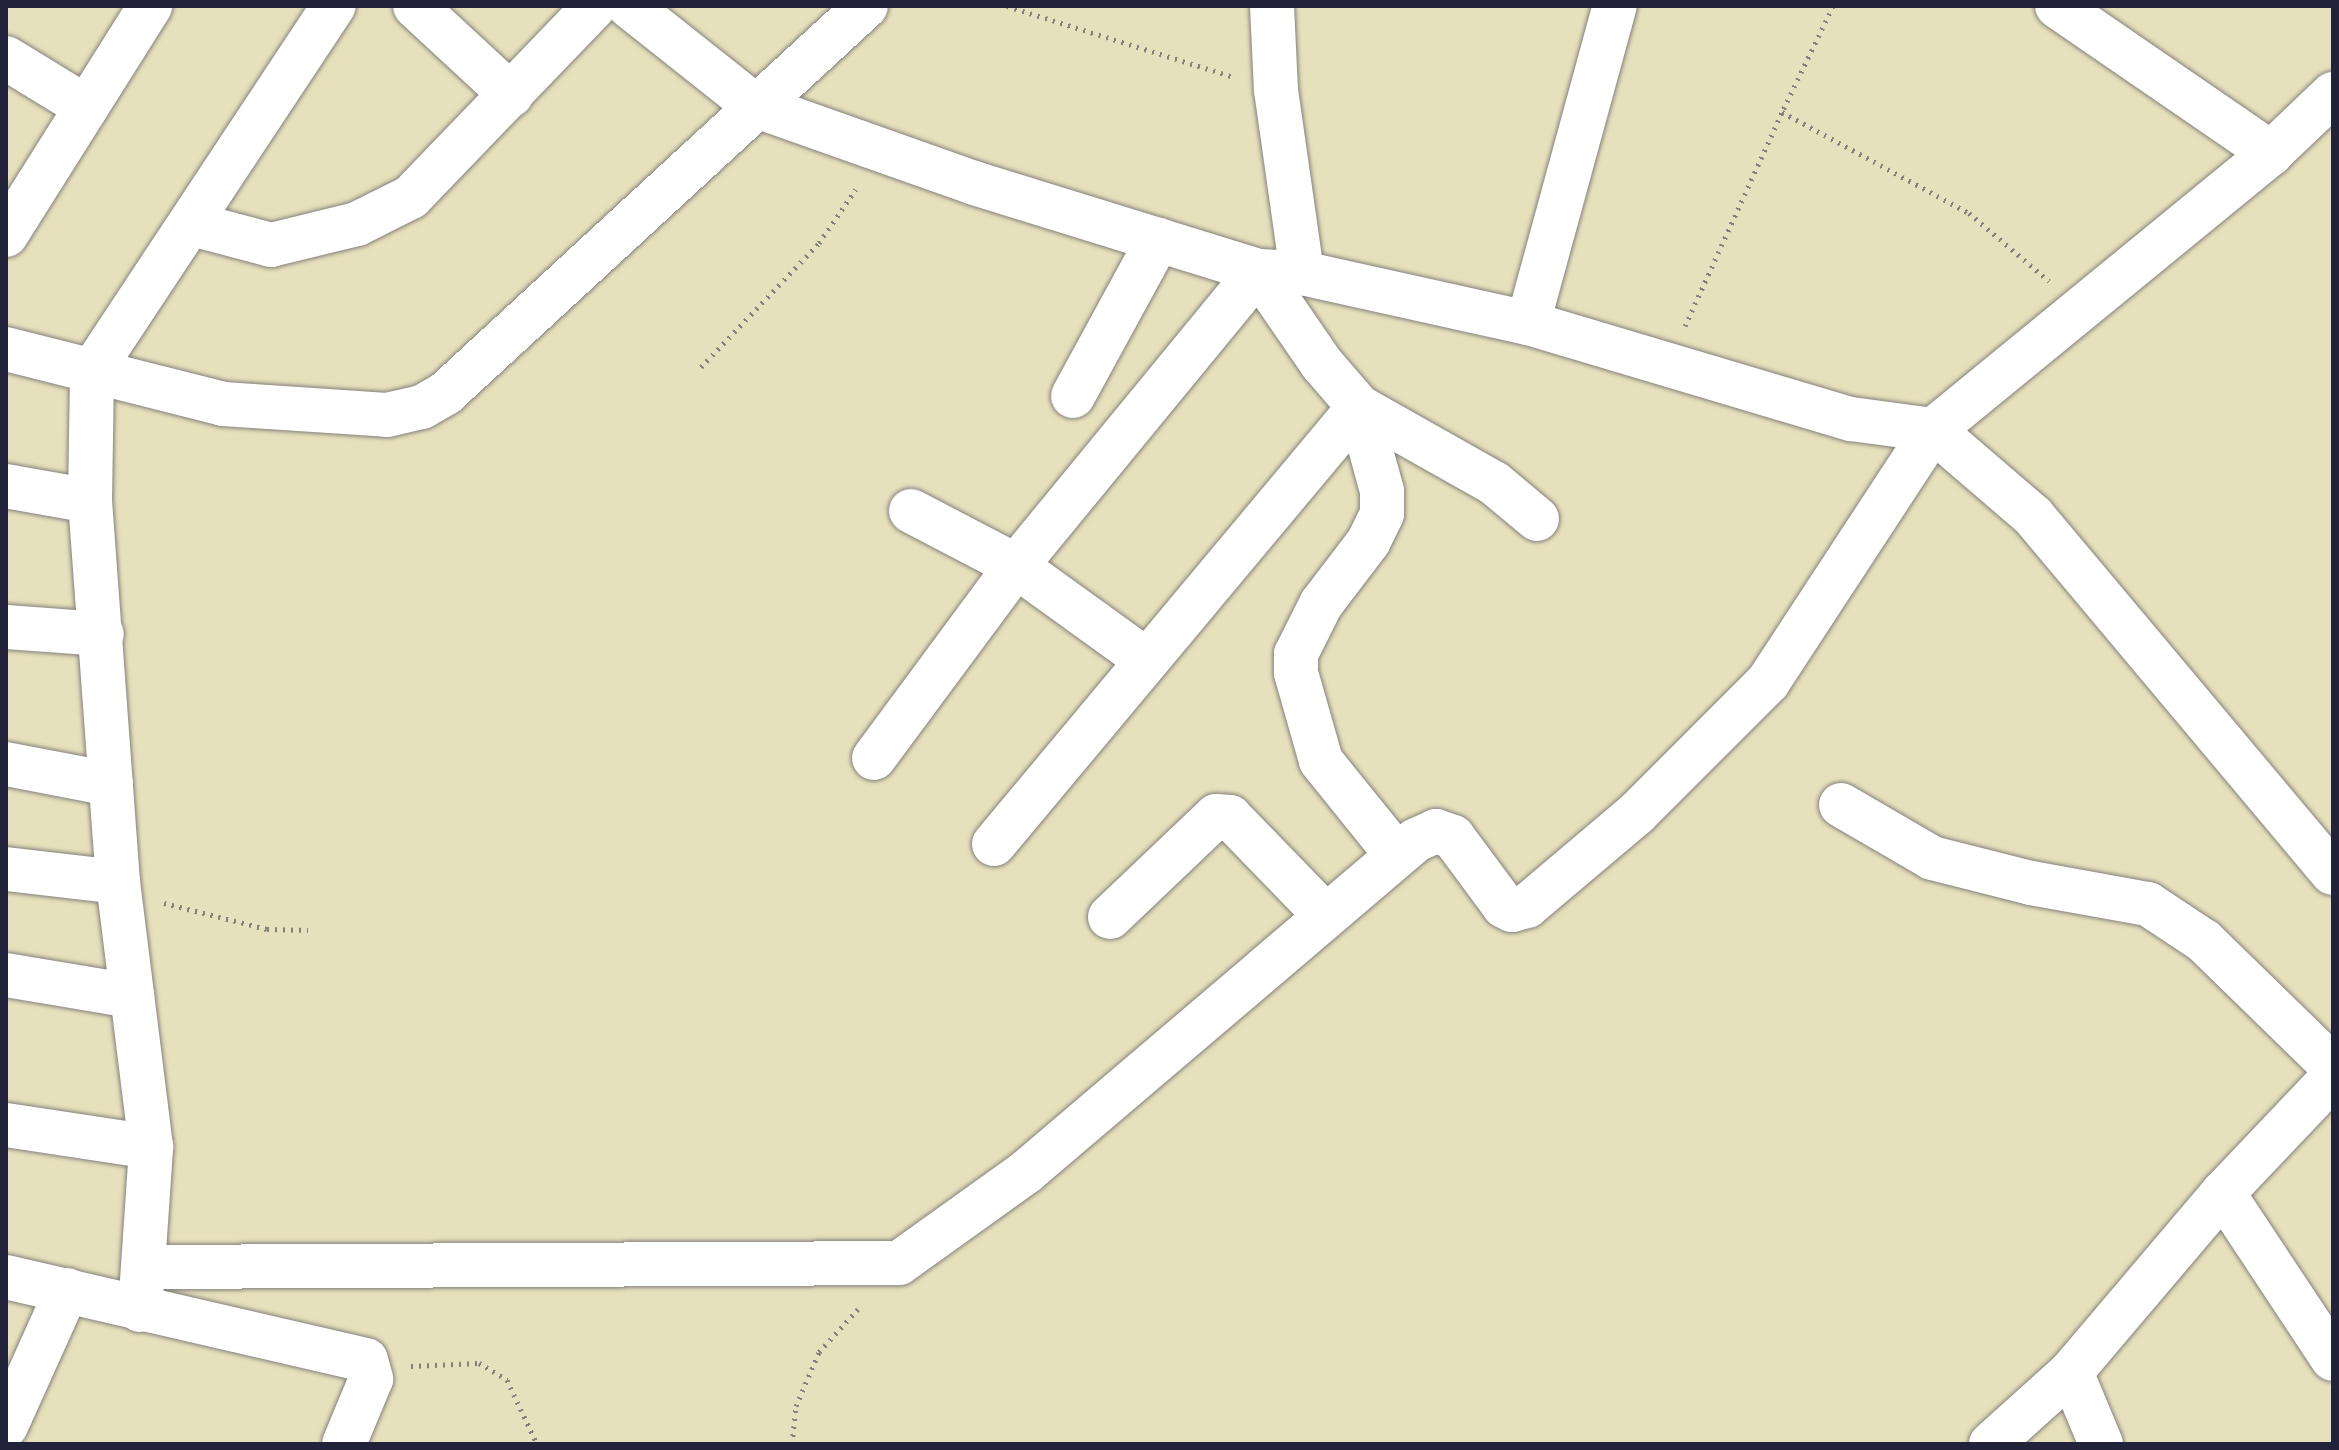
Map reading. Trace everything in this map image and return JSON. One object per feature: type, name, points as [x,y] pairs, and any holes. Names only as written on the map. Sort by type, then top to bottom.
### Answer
[{"type":"street","points":[[6,235],[150,6]]},
{"type":"street","points":[[140,1310],[147,1267],[151,1147],[118,882],[90,501],[92,371],[334,6]]},
{"type":"street","points":[[415,6],[511,95]]},
{"type":"street","points":[[192,224],[271,245],[357,224],[411,197],[595,6]]},
{"type":"street","points":[[629,6],[754,105],[1158,240],[1258,271],[1302,273],[1528,323],[1851,419],[1933,430],[2033,516],[2333,873]]},
{"type":"street","points":[[6,349],[223,404],[387,415],[422,407],[446,393],[754,105],[866,6]]},
{"type":"street","points":[[1272,6],[1276,90],[1302,273]]},
{"type":"street","points":[[1528,323],[1615,6]]},
{"type":"street","points":[[2057,6],[2271,153]]},
{"type":"street","points":[[6,58],[86,107]]},
{"type":"street","points":[[147,1267],[899,1263],[1026,1172],[1396,854],[1436,831],[1445,833],[1504,906],[1512,910],[1527,906],[1637,813],[1768,682],[1933,430],[2271,153],[2333,94]]},
{"type":"street","points":[[1073,396],[1158,240]]},
{"type":"street","points":[[1258,271],[1322,364],[1359,407],[1494,483],[1537,519]]},
{"type":"street","points":[[874,758],[1016,566],[1258,271]]},
{"type":"street","points":[[994,844],[1145,659],[1359,407]]},
{"type":"street","points":[[1359,407],[1382,491],[1382,514],[1369,541],[1321,604],[1296,654],[1296,673],[1321,761],[1396,854]]},
{"type":"street","points":[[6,486],[90,501]]},
{"type":"street","points":[[911,511],[1016,566],[1145,659]]},
{"type":"street","points":[[6,627],[102,634]]},
{"type":"street","points":[[6,764],[111,784]]},
{"type":"street","points":[[1841,805],[1932,858],[2031,883],[2148,904],[2204,941],[2333,1067]]},
{"type":"street","points":[[1110,917],[1216,816],[1230,817],[1324,914]]},
{"type":"street","points":[[6,869],[118,882]]},
{"type":"street","points":[[6,975],[132,996]]},
{"type":"street","points":[[1991,1444],[2071,1372],[2223,1193],[2333,1077]]},
{"type":"street","points":[[6,1125],[151,1147]]},
{"type":"street","points":[[2223,1193],[2333,1359]]},
{"type":"street","points":[[6,1277],[366,1360],[371,1367],[344,1444]]},
{"type":"street","points":[[6,1426],[67,1290]]},
{"type":"street","points":[[2071,1372],[2101,1444]]},
{"type":"path","points":[[1007,6],[1276,90]]},
{"type":"path","points":[[1670,365],[1709,265],[1833,6]]},
{"type":"path","points":[[1782,112],[1969,213],[2081,309]]},
{"type":"path","points":[[701,367],[819,243],[884,149]]},
{"type":"path","points":[[118,882],[211,918],[308,930]]},
{"type":"path","points":[[792,1444],[796,1406],[819,1352],[899,1263]]},
{"type":"path","points":[[371,1367],[479,1363],[507,1380],[537,1444]]}]
